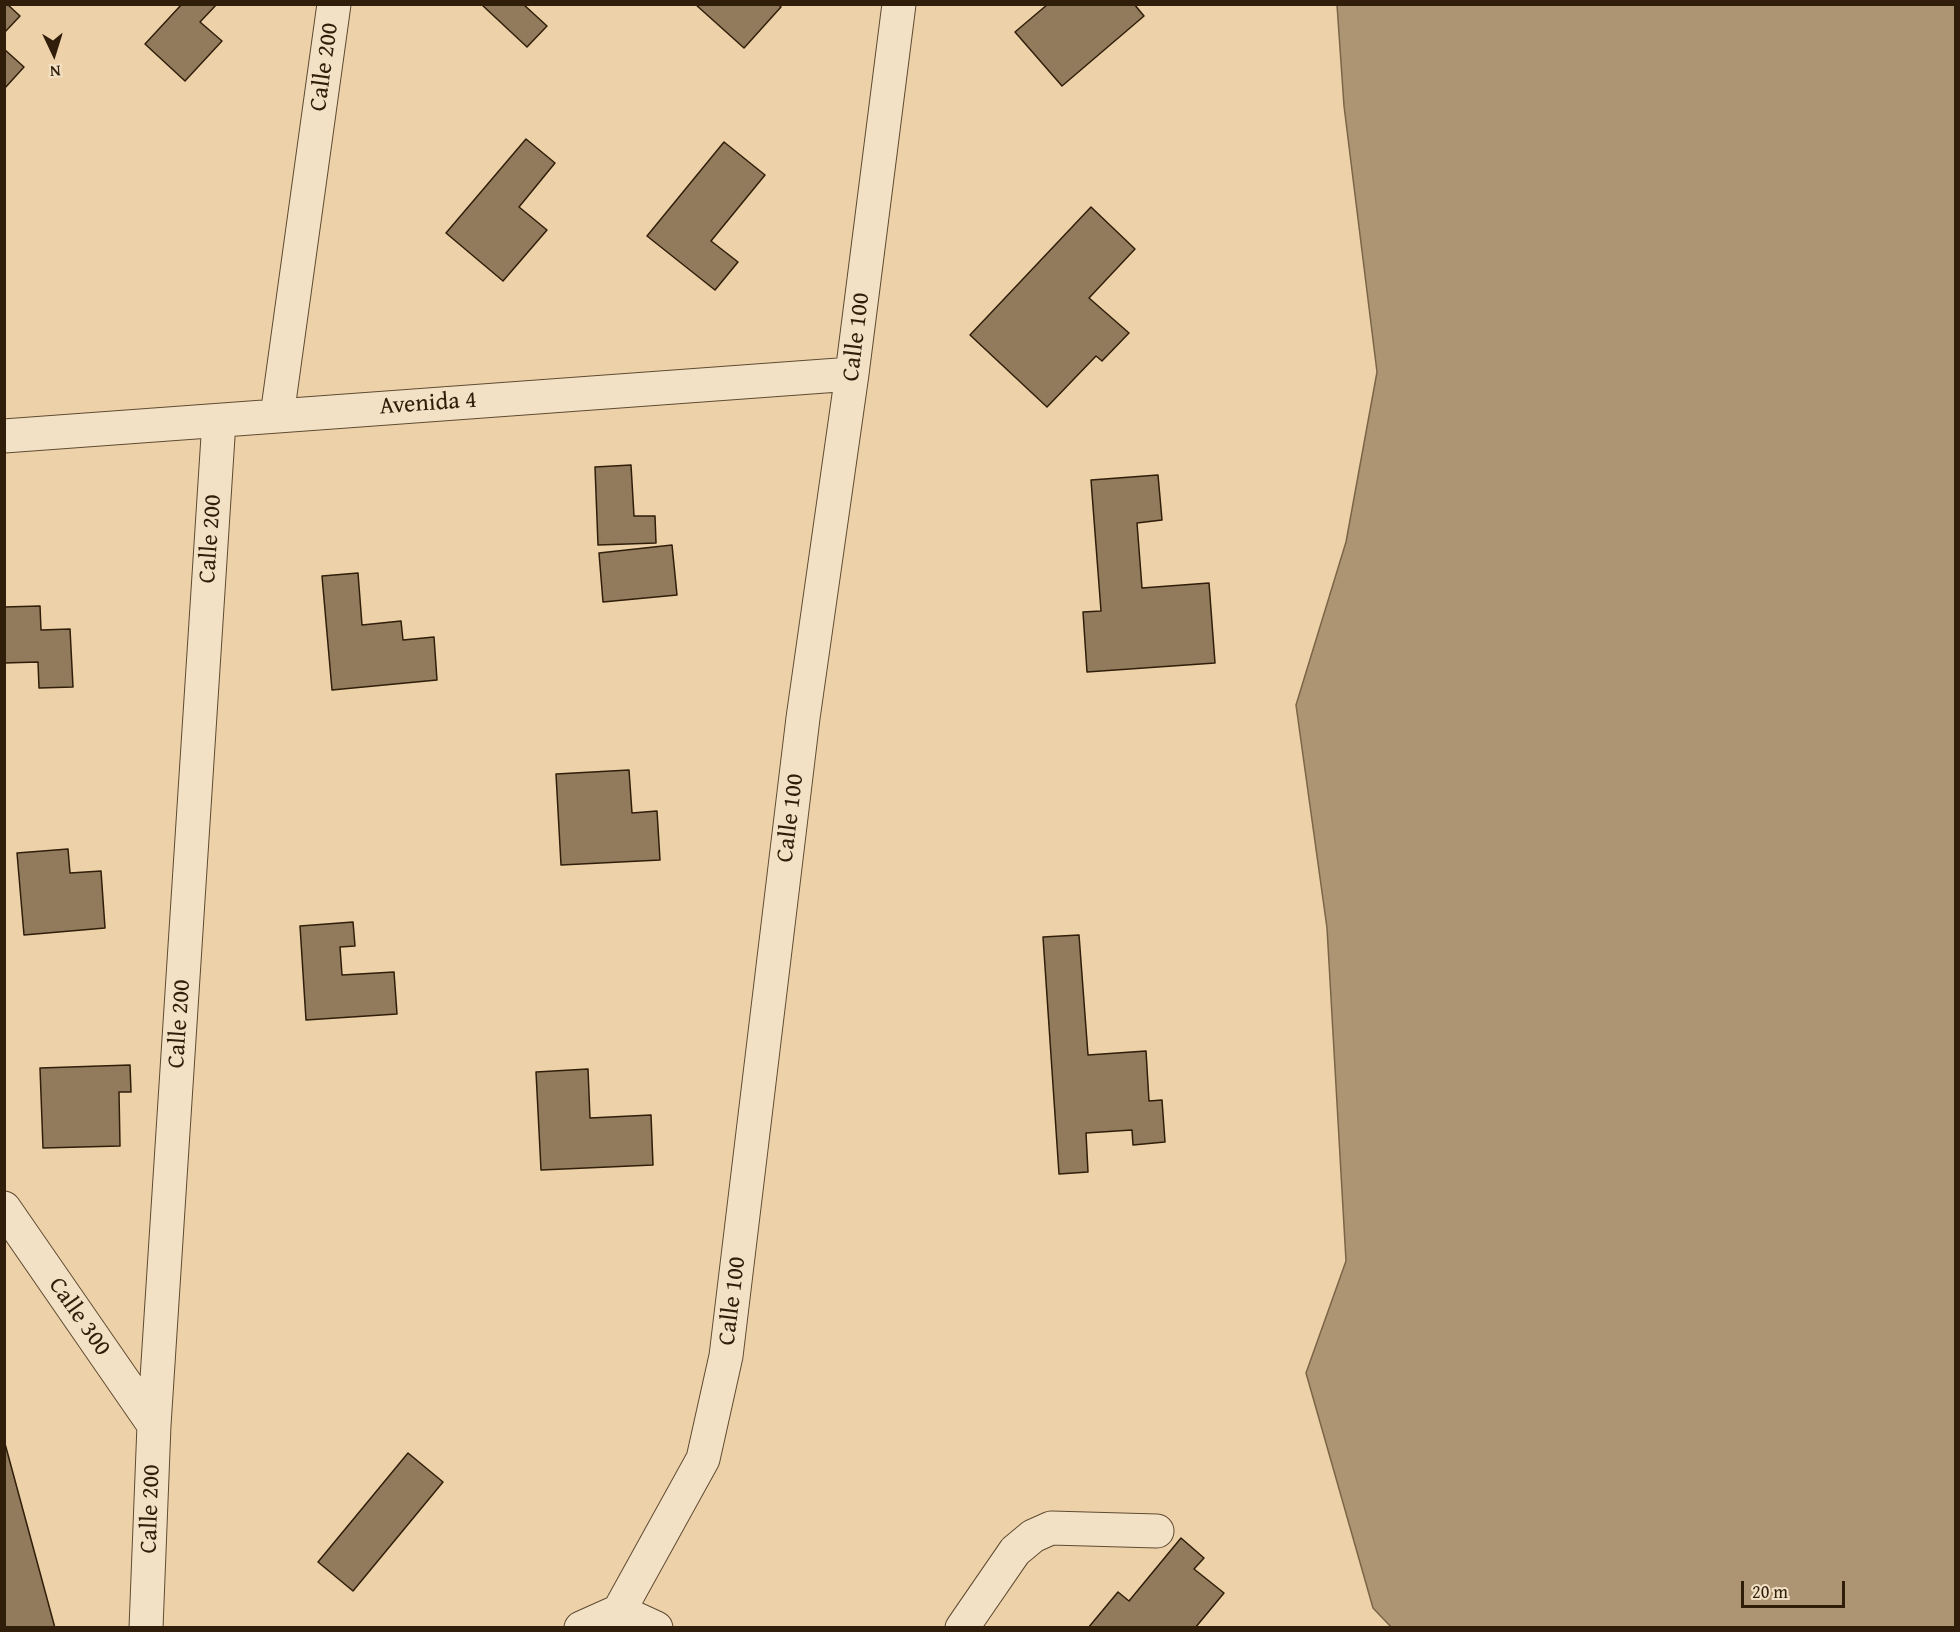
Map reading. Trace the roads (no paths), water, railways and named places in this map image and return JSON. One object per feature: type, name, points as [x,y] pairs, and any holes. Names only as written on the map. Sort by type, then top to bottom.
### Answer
[{"type":"street","name":"Calle 200","points":[[277,416],[334,4]]},
{"type":"street","name":"Calle 100","points":[[619,1611],[703,1459],[726,1356],[803,718],[852,374],[899,4]]},
{"type":"street","name":"Avenida 4","points":[[4,436],[852,374]]},
{"type":"street","name":"Calle 200","points":[[146,1628],[154,1425],[219,421]]},
{"type":"street","name":"Calle 300","points":[[4,1208],[154,1425]]},
{"type":"street","points":[[962,1628],[1015,1551],[1033,1536],[1051,1528],[1157,1531]]},
{"type":"street","points":[[581,1628],[619,1611],[656,1628]]}]
